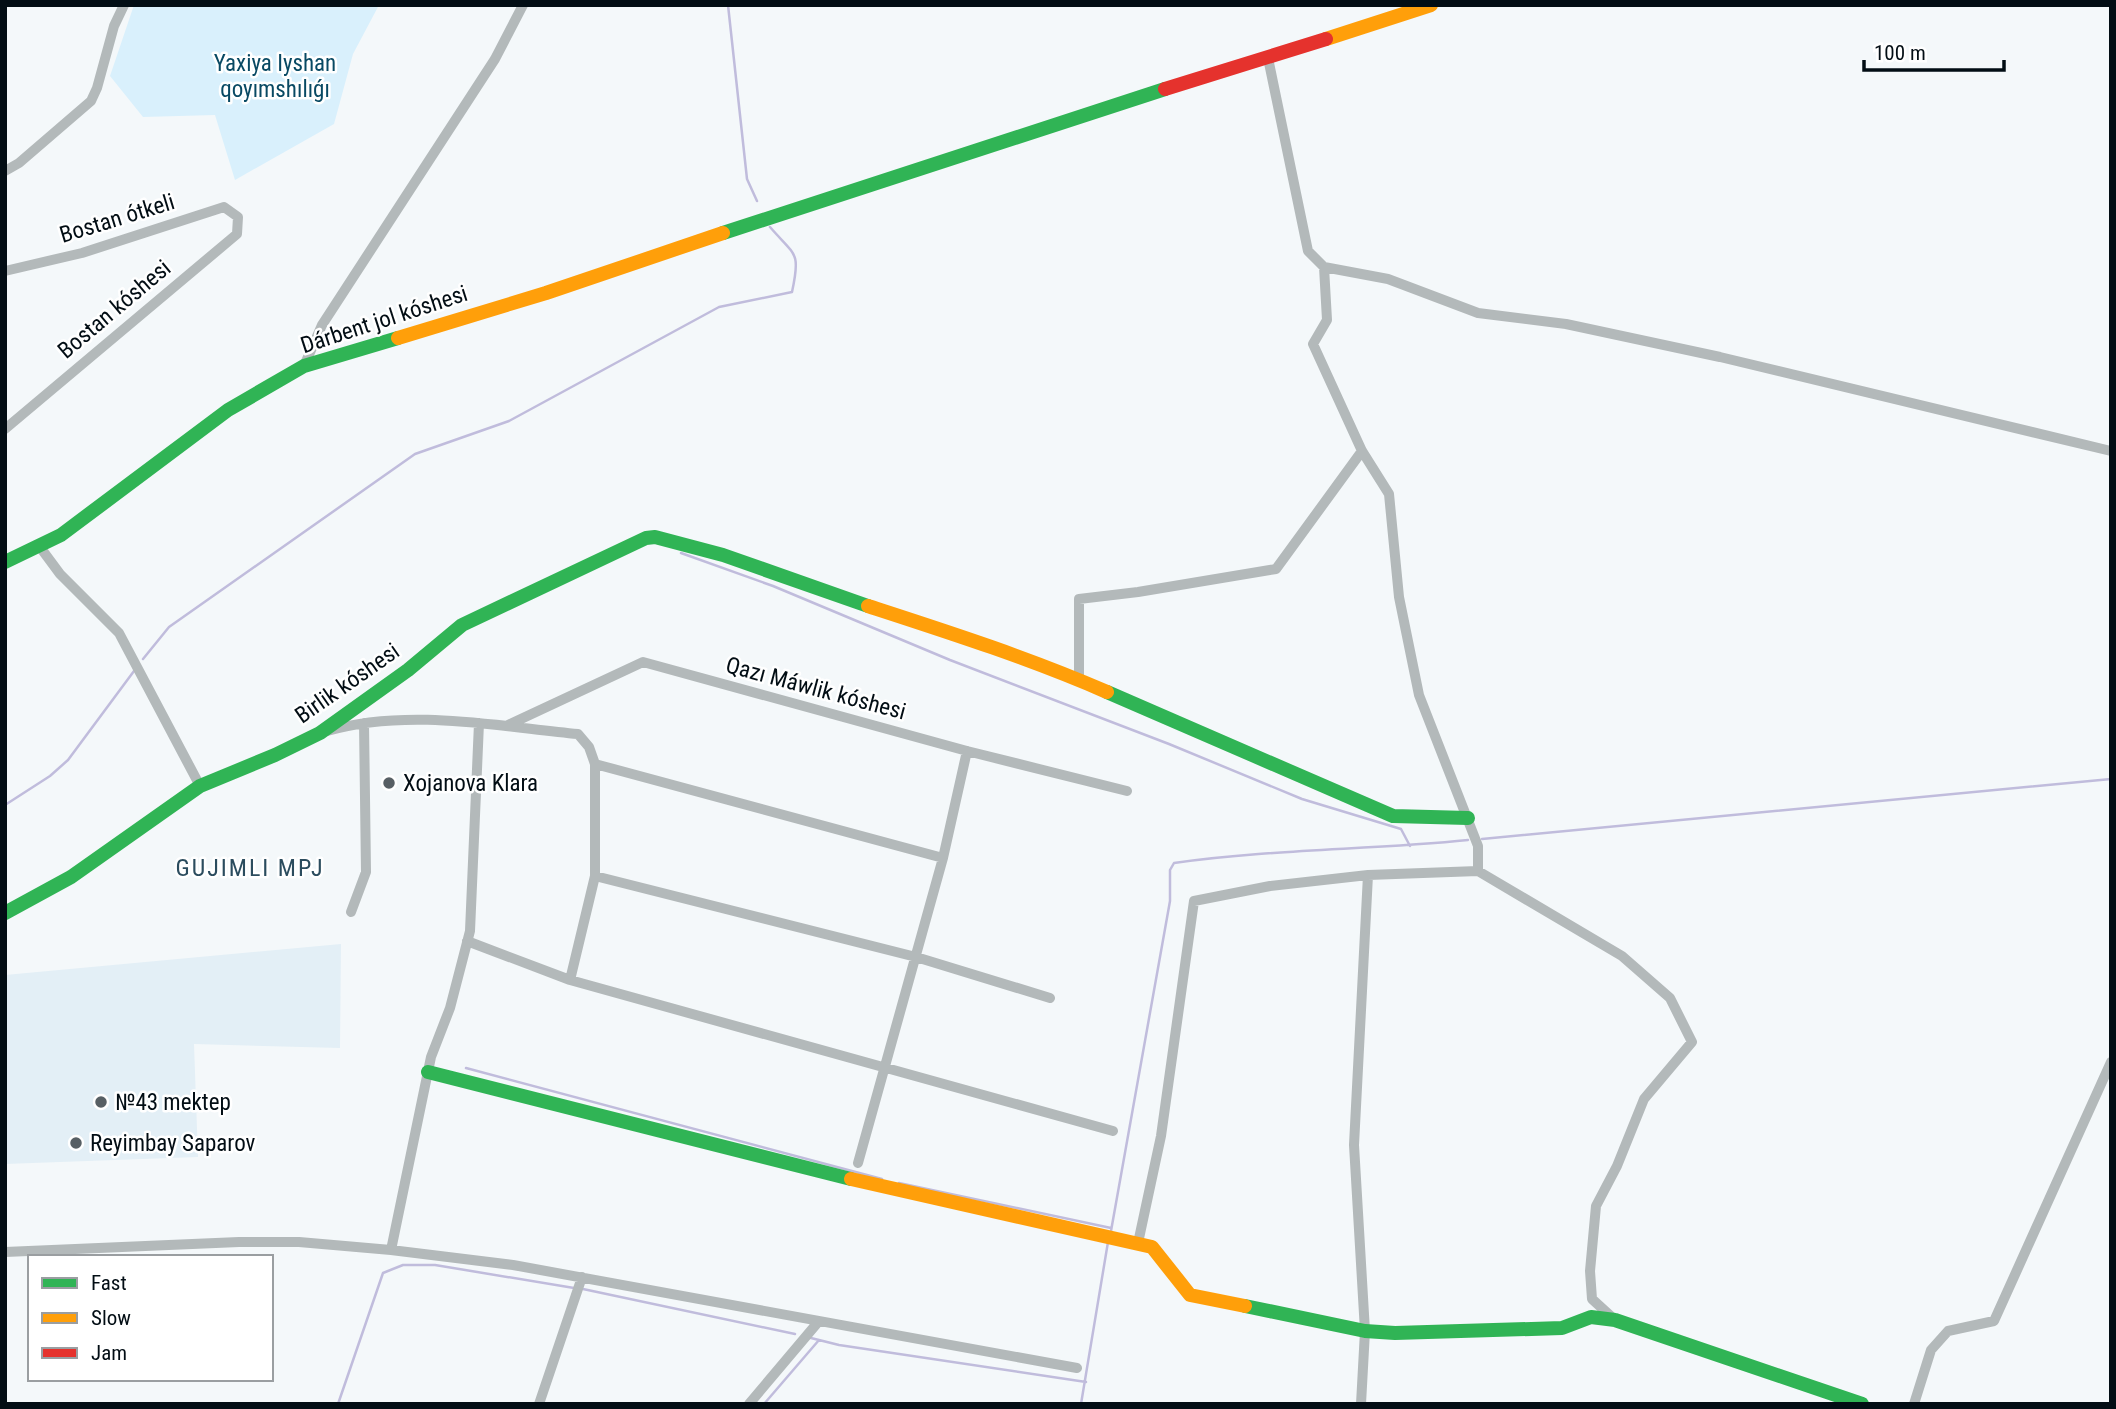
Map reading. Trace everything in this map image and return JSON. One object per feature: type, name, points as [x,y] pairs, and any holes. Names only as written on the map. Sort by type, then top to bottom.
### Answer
[{"type":"street","points":[[5,172],[91,101],[97,89],[114,26],[124,5]]},
{"type":"street","points":[[304,366],[323,326],[495,59],[523,5]]},
{"type":"street","name":"Dárbent jol kóshesi","points":[[5,562],[61,535],[228,410],[304,366],[546,293],[777,214],[1431,5]]},
{"type":"street","points":[[1268,58],[1308,251],[1324,267],[1388,279],[1478,313],[1566,324],[1720,357],[2111,451]]},
{"type":"street","name":"Bostan ótkeli","points":[[5,271],[82,253],[224,207],[238,217]]},
{"type":"street","name":"Bostan kóshesi","points":[[5,429],[237,234],[238,217]]},
{"type":"street","points":[[1324,267],[1327,320],[1312,344],[1362,450],[1389,494],[1399,597],[1419,695],[1478,846],[1478,871]]},
{"type":"street","points":[[1362,450],[1276,569],[1079,599],[1079,680],[1393,816],[1468,818]]},
{"type":"street","name":"Birlik kóshesi","points":[[5,913],[71,877],[200,786],[320,733],[408,670],[462,625],[646,538],[655,537],[723,555],[1079,680]]},
{"type":"street","points":[[40,547],[60,574],[119,633],[200,786]]},
{"type":"street","name":"Qazı Máwlik kóshesi","points":[[505,727],[643,662],[967,751],[1127,791]]},
{"type":"street","points":[[320,733],[356,723],[447,719],[578,734],[589,747],[595,764],[595,876],[570,981]]},
{"type":"street","points":[[351,912],[366,872],[364,723]]},
{"type":"street","points":[[391,1250],[431,1057],[450,1008],[470,931],[479,723]]},
{"type":"street","points":[[858,1163],[943,858],[967,751]]},
{"type":"street","points":[[595,764],[943,858]]},
{"type":"street","points":[[1138,1243],[1161,1136],[1194,901],[1270,886],[1368,875],[1478,871],[1622,956],[1670,998],[1692,1042],[1644,1099],[1617,1166],[1596,1206],[1590,1271],[1592,1299],[1615,1320]]},
{"type":"street","points":[[1361,1404],[1365,1331],[1354,1145],[1368,875]]},
{"type":"street","points":[[595,876],[916,957],[1050,998]]},
{"type":"street","points":[[467,941],[570,981],[1113,1131]]},
{"type":"street","points":[[1914,1404],[1931,1350],[1948,1331],[1994,1321],[2111,1062]]},
{"type":"street","points":[[428,1072],[811,1170],[1152,1247],[1190,1295],[1365,1331],[1395,1333],[1562,1328],[1591,1317],[1615,1320],[1862,1404]]},
{"type":"street","points":[[5,1252],[239,1242],[299,1242],[391,1250],[513,1265],[1077,1368]]},
{"type":"street","points":[[539,1404],[582,1278]]},
{"type":"street","points":[[749,1404],[820,1321]]},
{"type":"shaded area","name":"№43 mektep","points":[[341,944],[340,1048],[194,1044],[198,1157],[5,1164],[5,975]]},
{"type":"green space","name":"Yaxiya Iyshan qoyımshılıǵı","points":[[134,5],[379,5],[353,54],[334,124],[235,180],[215,115],[143,117],[110,76]]},
{"type":"waterway","points":[[728,5],[747,179],[757,201]]},
{"type":"waterway","points":[[143,659],[169,627],[415,454],[509,421],[719,307],[792,292],[796,269],[794,255],[770,227]]},
{"type":"waterway","points":[[681,553],[773,586],[950,660],[1169,744],[1302,799],[1401,829],[1410,846]]},
{"type":"waterway","points":[[5,805],[50,776],[68,760],[134,671]]},
{"type":"waterway","points":[[1482,839],[2111,779]]},
{"type":"waterway","points":[[1111,1231],[1170,901],[1170,870],[1174,863],[1247,855],[1468,840]]},
{"type":"waterway","points":[[466,1068],[882,1179]]},
{"type":"waterway","points":[[899,1183],[1111,1228]]},
{"type":"waterway","points":[[1081,1404],[1108,1242]]},
{"type":"waterway","points":[[338,1404],[383,1273],[403,1265],[435,1265],[574,1288]]},
{"type":"waterway","points":[[583,1289],[795,1334]]},
{"type":"waterway","points":[[811,1338],[839,1345],[1086,1382]]},
{"type":"waterway","points":[[764,1404],[819,1340]]},
{"type":"traffic: fast","points":[[723,233],[1165,89]]},
{"type":"traffic: fast","points":[[5,562],[61,535],[228,410],[304,366],[398,338]]},
{"type":"traffic: fast","points":[[5,913],[71,877],[200,786],[320,733],[408,670],[462,625],[646,538],[655,537],[723,555],[868,606]]},
{"type":"traffic: fast","points":[[1107,692],[1393,816],[1468,818]]},
{"type":"traffic: fast","points":[[428,1072],[851,1179]]},
{"type":"traffic: fast","points":[[1245,1306],[1365,1331],[1395,1333],[1562,1328],[1591,1317],[1615,1320],[1862,1404]]},
{"type":"traffic: slow","points":[[1326,39],[1431,5]]},
{"type":"traffic: slow","points":[[398,338],[546,293],[723,233]]},
{"type":"traffic: slow","points":[[868,606],[1018,657],[1107,692]]},
{"type":"traffic: slow","points":[[851,1179],[1152,1247],[1190,1295],[1245,1306]]},
{"type":"traffic: jam","points":[[1165,89],[1326,39]]},
{"type":"place","name":"Xojanova Klara","points":[[389,783]]},
{"type":"place","name":"№43 mektep","points":[[101,1102]]},
{"type":"place","name":"Reyimbay Saparov","points":[[76,1143]]},
{"type":"district","name":"GUJIMLI MPJ","points":[[250,868]]}]
